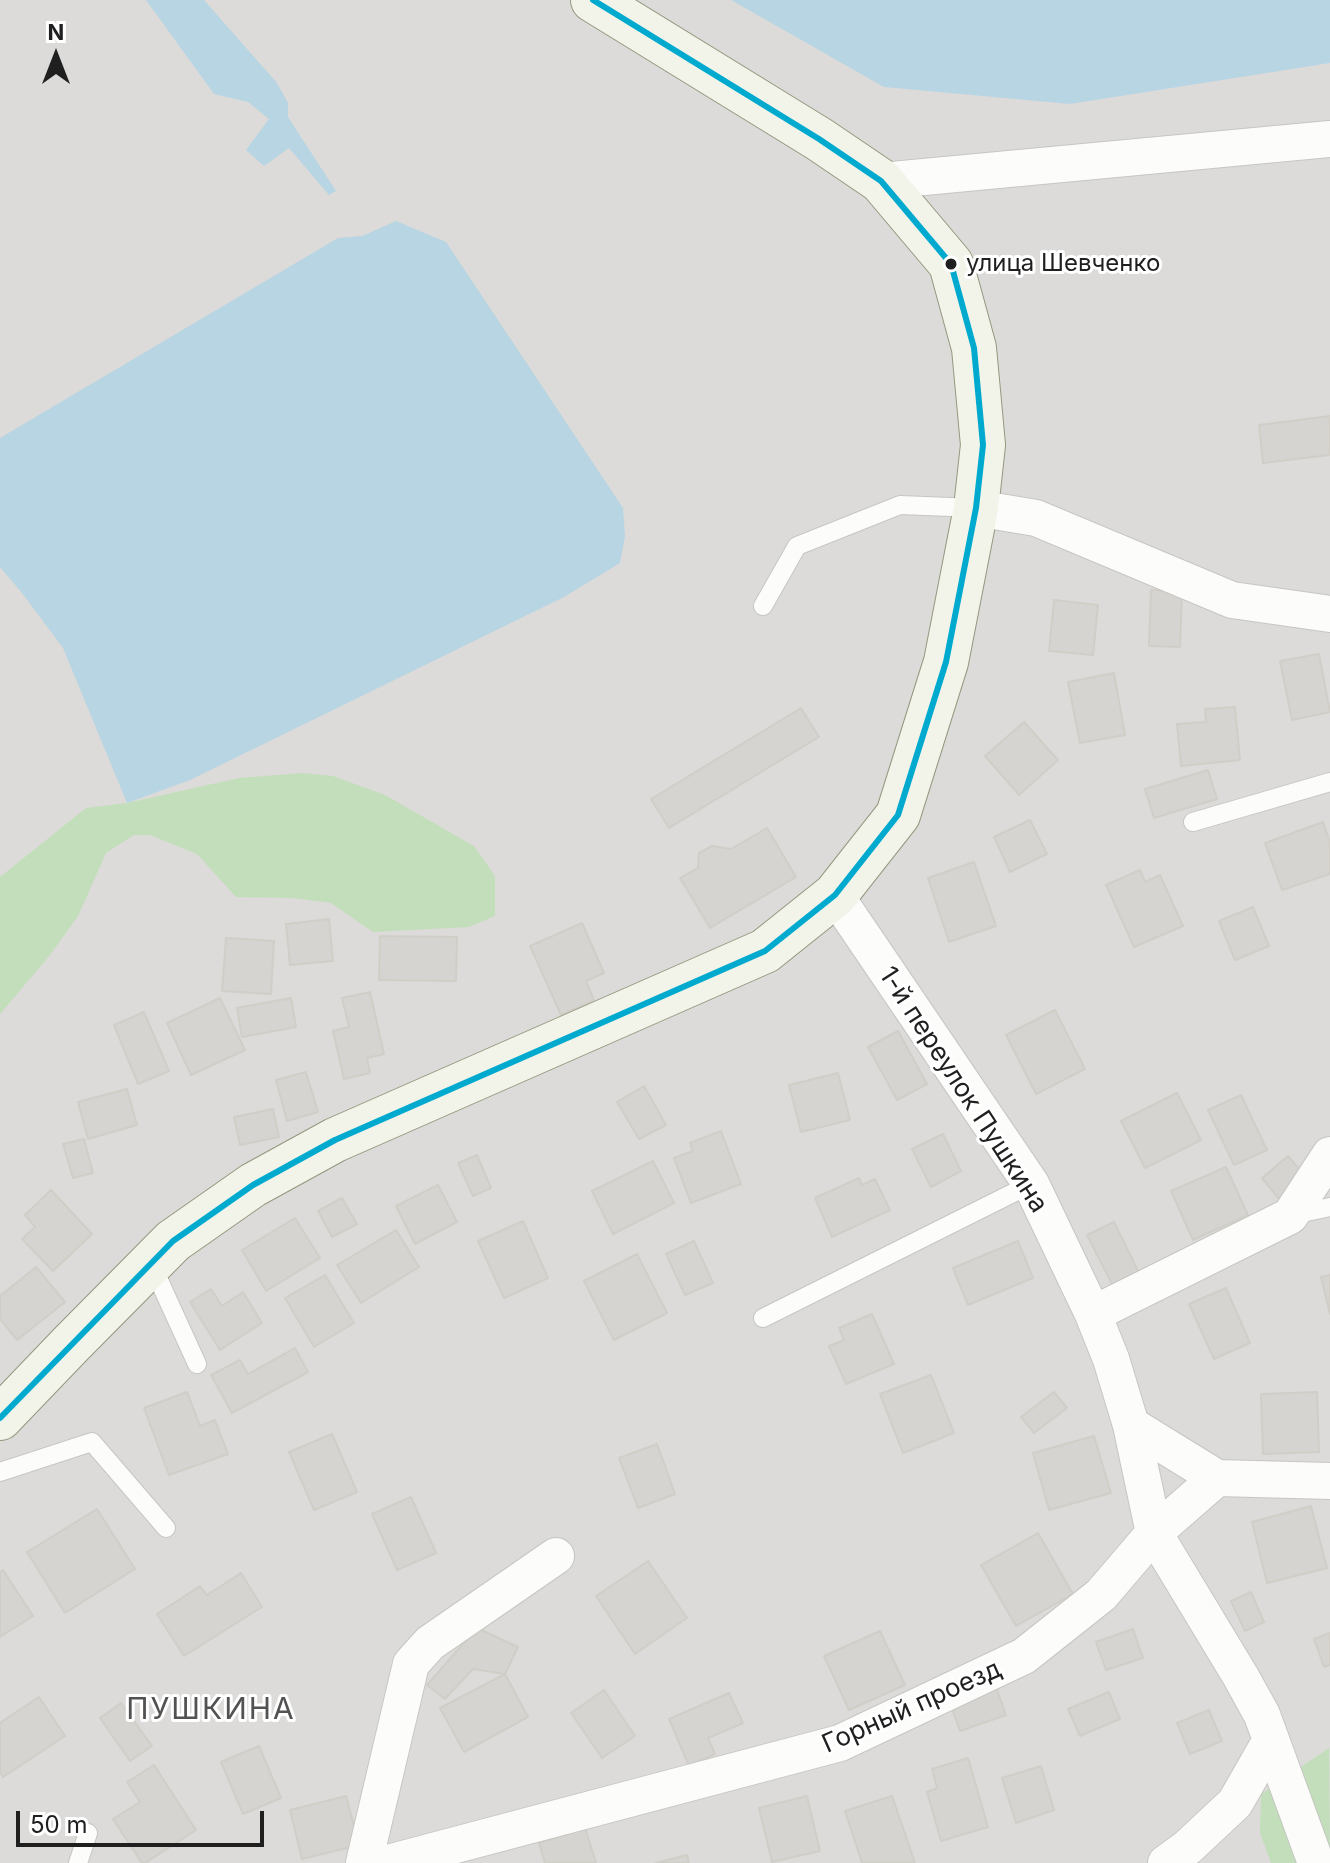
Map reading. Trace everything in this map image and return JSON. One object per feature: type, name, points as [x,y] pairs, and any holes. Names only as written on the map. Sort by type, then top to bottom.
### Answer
[{"type":"street","points":[[0,1418],[173,1241],[253,1185],[335,1140],[765,951],[835,895],[898,815],[946,662],[976,508],[983,445],[974,348],[951,264],[881,181],[819,139],[593,0]]},
{"type":"street","points":[[881,181],[1330,139]]},
{"type":"street","points":[[976,508],[1036,518],[1232,600],[1330,614]]},
{"type":"street","name":"1-й переулок Пушкина","points":[[835,895],[1031,1184],[1111,1359],[1131,1425],[1154,1533],[1262,1715],[1316,1863]]},
{"type":"street","points":[[1093,1314],[1290,1216],[1330,1155]]},
{"type":"street","points":[[1131,1425],[1217,1478],[1330,1481]]},
{"type":"street","name":"Горный проезд","points":[[388,1863],[840,1743],[1024,1656],[1101,1595],[1154,1533],[1217,1478]]},
{"type":"street","points":[[364,1863],[411,1664],[430,1643],[556,1556]]},
{"type":"street","points":[[1166,1863],[1235,1803],[1271,1740]]},
{"type":"lane","points":[[763,606],[797,546],[900,505],[976,508]]},
{"type":"lane","points":[[1193,822],[1330,782]]},
{"type":"lane","points":[[763,1318],[1031,1184]]},
{"type":"lane","points":[[1290,1216],[1330,1207]]},
{"type":"lane","points":[[151,1263],[197,1364]]},
{"type":"lane","points":[[0,1472],[92,1442],[166,1528]]},
{"type":"lane","points":[[78,1863],[88,1833]]},
{"type":"shaded area","points":[[0,0],[1330,0],[1330,1863],[0,1863]]},
{"type":"green space","points":[[303,773],[333,776],[385,795],[474,846],[495,876],[495,916],[469,927],[373,932],[331,903],[293,898],[236,897],[197,854],[150,835],[134,835],[106,853],[78,916],[0,1014],[0,877],[86,808],[127,803],[239,778]]},
{"type":"green space","points":[[1329,1748],[1330,1863],[1271,1863],[1260,1833],[1261,1794]]},
{"type":"water","points":[[146,0],[204,0],[277,83],[288,103],[288,117],[336,191],[329,195],[289,148],[264,166],[246,150],[269,119],[248,102],[214,94]]},
{"type":"water","points":[[731,0],[1330,0],[1330,63],[1070,104],[884,87]]},
{"type":"water","points":[[396,221],[446,242],[623,508],[625,536],[620,563],[564,597],[190,780],[127,803],[63,648],[0,567],[0,438],[338,238],[362,236]]},
{"type":"building","points":[[1330,416],[1330,455],[1263,463],[1259,425]]},
{"type":"building","points":[[1151,590],[1182,591],[1180,647],[1149,646]]},
{"type":"building","points":[[1054,600],[1098,605],[1093,655],[1049,651]]},
{"type":"building","points":[[1319,654],[1330,712],[1292,720],[1280,661]]},
{"type":"building","points":[[1114,673],[1125,735],[1080,743],[1068,682]]},
{"type":"building","points":[[1235,707],[1240,760],[1181,766],[1177,724],[1206,722],[1205,709]]},
{"type":"building","points":[[801,708],[819,737],[669,828],[651,799]]},
{"type":"building","points":[[1024,722],[1058,760],[1019,795],[985,756]]},
{"type":"building","points":[[1208,770],[1217,799],[1154,818],[1145,789]]},
{"type":"building","points":[[1030,820],[1047,854],[1010,872],[994,837]]},
{"type":"building","points":[[1323,822],[1330,843],[1330,874],[1282,890],[1265,843]]},
{"type":"building","points":[[767,828],[796,877],[710,928],[680,878],[698,868],[699,853],[712,846],[731,849]]},
{"type":"building","points":[[974,862],[996,926],[949,942],[928,878]]},
{"type":"building","points":[[1140,870],[1145,882],[1160,875],[1183,926],[1134,947],[1106,885]]},
{"type":"building","points":[[1253,907],[1269,946],[1235,960],[1219,921]]},
{"type":"building","points":[[329,919],[333,961],[290,965],[286,924]]},
{"type":"building","points":[[582,923],[604,973],[586,981],[594,1000],[561,1015],[530,946]]},
{"type":"building","points":[[380,936],[457,937],[456,981],[379,980]]},
{"type":"building","points":[[226,938],[274,941],[271,994],[222,991]]},
{"type":"building","points":[[370,992],[384,1054],[367,1058],[370,1073],[344,1079],[333,1031],[349,1027],[342,998]]},
{"type":"building","points":[[220,998],[245,1050],[191,1075],[167,1023]]},
{"type":"building","points":[[291,998],[296,1027],[242,1037],[237,1008]]},
{"type":"building","points":[[1055,1010],[1085,1069],[1036,1094],[1006,1035]]},
{"type":"building","points":[[144,1012],[169,1071],[138,1084],[114,1025]]},
{"type":"building","points":[[898,1031],[927,1084],[897,1100],[868,1047]]},
{"type":"building","points":[[306,1072],[318,1112],[287,1121],[276,1080]]},
{"type":"building","points":[[838,1073],[850,1120],[801,1132],[789,1085]]},
{"type":"building","points":[[644,1086],[666,1125],[639,1139],[617,1102]]},
{"type":"building","points":[[127,1089],[137,1125],[88,1139],[78,1102]]},
{"type":"building","points":[[1177,1093],[1201,1140],[1145,1168],[1121,1121]]},
{"type":"building","points":[[1241,1095],[1267,1150],[1234,1165],[1208,1110]]},
{"type":"building","points":[[273,1109],[279,1137],[240,1145],[234,1117]]},
{"type":"building","points":[[721,1131],[741,1184],[691,1203],[674,1158],[693,1151],[690,1143]]},
{"type":"building","points":[[943,1134],[961,1171],[931,1187],[912,1149]]},
{"type":"building","points":[[84,1139],[93,1173],[73,1178],[63,1144]]},
{"type":"building","points":[[477,1155],[491,1188],[473,1196],[458,1163]]},
{"type":"building","points":[[1288,1156],[1307,1179],[1280,1200],[1262,1178]]},
{"type":"building","points":[[653,1161],[674,1203],[613,1234],[592,1191]]},
{"type":"building","points":[[1226,1167],[1248,1215],[1193,1240],[1171,1191]]},
{"type":"building","points":[[859,1178],[862,1185],[875,1179],[890,1210],[832,1237],[815,1198]]},
{"type":"building","points":[[438,1185],[457,1222],[415,1244],[396,1206]]},
{"type":"building","points":[[51,1190],[92,1234],[53,1271],[22,1239],[35,1227],[25,1215]]},
{"type":"building","points":[[342,1198],[357,1224],[332,1237],[318,1211]]},
{"type":"building","points":[[295,1218],[320,1258],[266,1291],[242,1250]]},
{"type":"building","points":[[523,1221],[548,1278],[504,1298],[478,1241]]},
{"type":"building","points":[[1114,1222],[1140,1275],[1114,1288],[1087,1235]]},
{"type":"building","points":[[396,1230],[419,1267],[361,1303],[337,1265]]},
{"type":"building","points":[[694,1241],[713,1283],[685,1295],[666,1254]]},
{"type":"building","points":[[1018,1241],[1033,1278],[968,1305],[953,1268]]},
{"type":"building","points":[[637,1254],[667,1313],[614,1340],[584,1281]]},
{"type":"building","points":[[36,1267],[65,1302],[17,1340],[0,1319],[0,1296]]},
{"type":"building","points":[[325,1275],[354,1323],[314,1347],[285,1298]]},
{"type":"building","points":[[1330,1275],[1330,1314],[1321,1277]]},
{"type":"building","points":[[1226,1288],[1250,1343],[1214,1359],[1189,1304]]},
{"type":"building","points":[[211,1289],[222,1306],[243,1292],[262,1323],[220,1350],[190,1302]]},
{"type":"building","points":[[872,1314],[894,1364],[846,1384],[829,1346],[844,1340],[839,1328]]},
{"type":"building","points":[[295,1348],[308,1372],[232,1413],[211,1375],[240,1360],[248,1374]]},
{"type":"building","points":[[931,1375],[954,1433],[903,1453],[880,1394]]},
{"type":"building","points":[[187,1392],[200,1426],[215,1420],[228,1454],[169,1475],[144,1408]]},
{"type":"building","points":[[1054,1392],[1067,1408],[1034,1433],[1021,1417]]},
{"type":"building","points":[[1317,1392],[1319,1452],[1263,1454],[1261,1394]]},
{"type":"building","points":[[332,1434],[357,1492],[314,1510],[289,1452]]},
{"type":"building","points":[[1094,1436],[1111,1493],[1049,1510],[1033,1453]]},
{"type":"building","points":[[657,1444],[675,1494],[638,1508],[619,1458]]},
{"type":"building","points":[[411,1497],[436,1553],[397,1570],[372,1514]]},
{"type":"building","points":[[1311,1506],[1327,1568],[1267,1583],[1252,1522]]},
{"type":"building","points":[[97,1509],[135,1569],[65,1613],[27,1552]]},
{"type":"building","points":[[1038,1533],[1073,1594],[1016,1626],[981,1565]]},
{"type":"building","points":[[648,1561],[687,1618],[635,1654],[596,1596]]},
{"type":"building","points":[[3,1570],[33,1616],[0,1637],[0,1572]]},
{"type":"building","points":[[241,1573],[262,1607],[184,1656],[157,1614],[200,1586],[207,1595]]},
{"type":"building","points":[[1251,1592],[1264,1622],[1245,1631],[1231,1601]]},
{"type":"building","points":[[477,1628],[518,1647],[505,1674],[473,1669],[445,1699],[427,1685]]},
{"type":"building","points":[[1133,1629],[1143,1658],[1106,1670],[1096,1642]]},
{"type":"building","points":[[880,1631],[905,1685],[849,1710],[824,1656]]},
{"type":"building","points":[[1330,1633],[1330,1665],[1324,1667],[1314,1639]]},
{"type":"building","points":[[505,1674],[528,1717],[464,1752],[440,1708]]},
{"type":"building","points":[[996,1687],[1006,1715],[960,1731],[950,1703]]},
{"type":"building","points":[[604,1690],[635,1736],[602,1758],[571,1713]]},
{"type":"building","points":[[1109,1692],[1120,1719],[1080,1736],[1068,1709]]},
{"type":"building","points":[[729,1693],[743,1723],[708,1738],[715,1754],[689,1766],[669,1719]]},
{"type":"building","points":[[39,1697],[65,1736],[3,1777],[0,1772],[0,1723]]},
{"type":"building","points":[[121,1703],[152,1746],[130,1761],[100,1718]]},
{"type":"building","points":[[1209,1710],[1222,1741],[1190,1754],[1177,1723]]},
{"type":"building","points":[[259,1746],[281,1798],[243,1814],[221,1762]]},
{"type":"building","points":[[968,1758],[988,1827],[941,1841],[927,1792],[937,1788],[932,1769]]},
{"type":"building","points":[[154,1765],[196,1830],[142,1863],[113,1819],[140,1802],[127,1782]]},
{"type":"building","points":[[1041,1766],[1054,1810],[1016,1823],[1002,1778]]},
{"type":"building","points":[[346,1796],[359,1845],[302,1859],[290,1810]]},
{"type":"building","points":[[807,1796],[820,1851],[772,1862],[759,1808]]},
{"type":"building","points":[[892,1796],[915,1863],[862,1863],[845,1811]]},
{"type":"building","points":[[585,1828],[596,1863],[545,1863],[539,1843]]},
{"type":"building","points":[[687,1855],[689,1863],[656,1863]]},
{"type":"transit line","points":[[0,1418],[173,1241],[253,1185],[335,1140],[765,951],[835,895],[898,815],[946,662],[976,508],[983,445],[974,348],[951,264],[881,181],[819,139],[593,0]]},
{"type":"place","name":"улица Шевченко","points":[[951,264]]},
{"type":"district","name":"ПУШКИНА","points":[[211,1710]]}]
